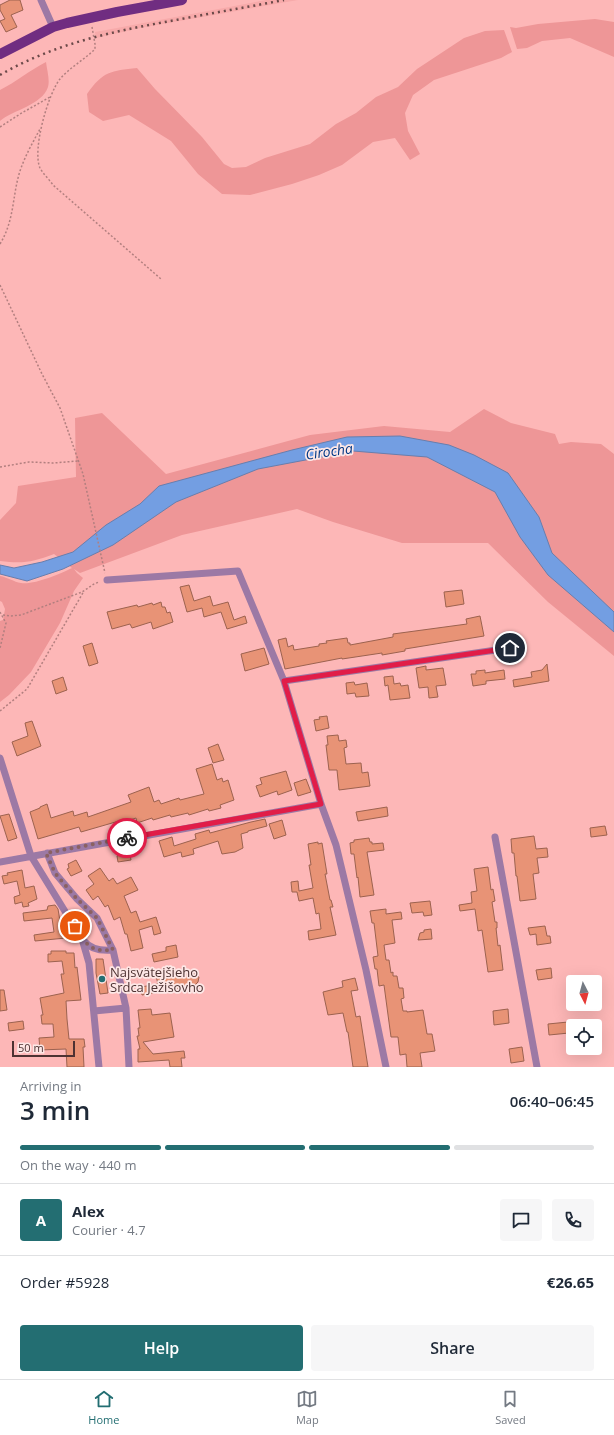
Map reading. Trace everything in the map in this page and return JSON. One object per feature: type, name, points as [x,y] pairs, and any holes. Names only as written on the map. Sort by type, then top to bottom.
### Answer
[{"type":"main road","points":[[0,54],[53,28],[91,17],[182,0]]},
{"type":"street","points":[[41,0],[53,28]]},
{"type":"street","points":[[107,580],[238,571],[284,681],[321,804],[336,844],[366,970],[386,1067]]},
{"type":"street","points":[[284,681],[510,648]]},
{"type":"street","points":[[0,758],[31,856],[82,939],[91,948],[113,950]]},
{"type":"street","points":[[0,862],[321,804]]},
{"type":"street","points":[[495,837],[536,1067]]},
{"type":"street","points":[[46,853],[55,873],[77,899],[97,918],[113,950],[126,1008],[129,1067]]},
{"type":"street","points":[[82,939],[89,963],[99,1067]]},
{"type":"street","points":[[94,1011],[126,1008]]},
{"type":"path","points":[[91,17],[95,49],[60,80],[50,97],[41,128],[38,145],[39,167],[53,184],[161,279]]},
{"type":"path","points":[[0,127],[50,97]]},
{"type":"path","points":[[0,244],[8,229],[20,171],[26,155],[41,128]]},
{"type":"path","points":[[0,285],[42,374],[60,408],[83,474],[104,569]]},
{"type":"path","points":[[0,467],[29,462],[78,462]]},
{"type":"path","points":[[3,615],[21,615],[107,580]]},
{"type":"path","points":[[0,711],[27,689],[84,590]]},
{"type":"path","points":[[0,612],[6,623],[0,648]]},
{"type":"shaded area","points":[[266,0],[298,0],[140,28],[96,38],[95,32]]},
{"type":"shaded area","points":[[595,19],[614,22],[614,57],[570,38],[542,41],[527,48],[517,49],[510,27],[516,28],[538,24]]},
{"type":"shaded area","points":[[504,30],[512,52],[501,58],[434,80],[413,95],[405,113],[408,131],[420,154],[410,160],[395,138],[373,142],[342,165],[319,175],[250,195],[222,194],[198,174],[171,141],[129,115],[103,121],[89,112],[87,94],[103,76],[114,71],[137,68],[155,89],[202,137],[224,164],[232,168],[246,167],[265,158],[310,144],[336,124],[356,113],[376,97],[398,87],[417,69],[464,38],[485,31]]},
{"type":"shaded area","points":[[46,62],[49,81],[45,93],[34,103],[0,121],[0,90]]},
{"type":"shaded area","points":[[484,409],[511,423],[555,434],[559,444],[571,442],[601,444],[614,454],[614,656],[548,602],[488,543],[402,543],[333,522],[297,509],[182,535],[80,573],[74,569],[83,578],[74,591],[60,623],[31,672],[9,695],[0,702],[0,621],[3,620],[5,609],[0,601],[0,576],[21,583],[26,583],[47,578],[72,568],[54,554],[28,562],[0,561],[0,520],[16,503],[18,486],[76,477],[75,418],[102,413],[166,474],[310,435],[384,426],[450,432]]},
{"type":"water","name":"Cirocha","points":[[400,436],[449,445],[474,455],[508,473],[539,517],[552,553],[614,612],[614,632],[548,575],[520,537],[495,492],[427,457],[353,451],[258,469],[176,502],[113,545],[63,569],[27,581],[0,574],[0,565],[14,568],[42,562],[73,552],[106,525],[140,504],[159,486],[292,450],[347,437]]},
{"type":"building","points":[[10,0],[20,0],[23,10],[11,15],[17,27],[6,32],[0,21],[5,19],[0,10],[0,5]]},
{"type":"building","points":[[189,585],[194,601],[210,596],[213,606],[228,602],[234,620],[245,616],[247,623],[227,629],[221,612],[204,617],[202,608],[187,612],[180,587]]},
{"type":"building","points":[[462,590],[464,604],[446,607],[444,592]]},
{"type":"building","points":[[161,602],[162,607],[165,607],[167,613],[170,612],[173,622],[153,629],[151,622],[132,628],[130,624],[112,629],[107,612],[137,605],[138,607],[152,603],[153,605]]},
{"type":"building","points":[[480,616],[484,636],[405,649],[405,651],[382,655],[382,653],[342,658],[285,669],[278,640],[286,638],[288,647],[293,645],[294,650],[319,646],[319,644],[327,643],[326,641],[347,638],[350,645],[393,637],[393,634],[467,624],[466,619]]},
{"type":"building","points":[[92,643],[98,663],[89,666],[83,646]]},
{"type":"building","points":[[264,648],[269,664],[245,671],[241,654]]},
{"type":"building","points":[[547,664],[549,681],[514,687],[513,680],[532,677],[531,672],[542,670]]},
{"type":"building","points":[[426,666],[426,670],[443,668],[446,685],[436,686],[438,697],[429,698],[428,687],[419,688],[416,668]]},
{"type":"building","points":[[485,670],[485,673],[504,670],[505,679],[486,681],[486,684],[473,686],[471,674],[476,674],[476,671]]},
{"type":"building","points":[[393,676],[394,684],[400,683],[401,686],[408,685],[410,698],[390,700],[388,685],[385,686],[384,677]]},
{"type":"building","points":[[63,677],[67,690],[56,694],[52,681]]},
{"type":"building","points":[[354,682],[355,685],[367,683],[369,696],[356,697],[355,693],[347,694],[346,683]]},
{"type":"building","points":[[327,716],[329,728],[316,731],[314,720],[320,719],[319,717]]},
{"type":"building","points":[[32,721],[41,746],[17,756],[12,742],[28,736],[25,723]]},
{"type":"building","points":[[338,735],[339,741],[346,740],[347,747],[344,748],[346,764],[361,763],[362,773],[368,772],[370,786],[339,790],[337,770],[329,770],[326,745],[328,745],[327,736]]},
{"type":"building","points":[[218,744],[224,760],[213,763],[208,748]]},
{"type":"building","points":[[212,764],[217,780],[222,778],[223,782],[228,780],[234,800],[220,805],[221,808],[209,811],[208,809],[189,815],[188,813],[171,817],[170,815],[153,820],[152,818],[137,823],[136,818],[120,823],[119,821],[81,832],[79,827],[38,839],[30,812],[40,807],[47,804],[51,818],[73,811],[74,816],[87,812],[88,817],[131,802],[128,795],[149,787],[154,802],[159,800],[161,804],[179,798],[180,800],[204,794],[196,769]]},
{"type":"building","points":[[286,771],[292,790],[278,795],[277,791],[260,797],[256,786],[262,784],[260,778]]},
{"type":"building","points":[[306,779],[311,792],[298,796],[294,783]]},
{"type":"building","points":[[387,807],[388,816],[358,821],[356,812]]},
{"type":"building","points":[[9,814],[17,838],[8,841],[0,816]]},
{"type":"building","points":[[265,819],[267,826],[241,834],[243,848],[235,852],[222,854],[218,841],[193,849],[194,854],[182,857],[181,852],[164,857],[159,841],[172,837],[174,846],[196,839],[195,834],[209,830],[210,833]]},
{"type":"building","points":[[282,820],[286,835],[274,839],[269,824]]},
{"type":"building","points":[[605,826],[607,835],[591,837],[590,828]]},
{"type":"building","points":[[534,836],[536,849],[547,848],[548,857],[537,858],[539,873],[533,874],[536,899],[520,901],[511,839]]},
{"type":"building","points":[[369,838],[372,844],[383,843],[384,850],[367,852],[374,895],[360,897],[354,854],[351,854],[350,843],[354,842],[354,840]]},
{"type":"building","points":[[318,842],[318,844],[322,843],[327,874],[325,874],[330,900],[333,907],[330,907],[336,935],[309,940],[308,931],[321,929],[319,913],[316,914],[313,898],[299,901],[297,892],[292,892],[291,882],[298,881],[299,891],[313,888],[309,865],[311,865],[308,844]]},
{"type":"building","points":[[129,848],[131,860],[118,862],[117,856]]},
{"type":"building","points":[[76,860],[82,871],[71,876],[67,869],[69,868],[68,864]]},
{"type":"building","points":[[488,867],[491,890],[493,889],[495,901],[492,902],[495,922],[497,922],[496,928],[498,946],[500,945],[503,970],[488,972],[482,930],[478,931],[475,909],[460,911],[459,905],[472,903],[471,892],[477,891],[474,869]]},
{"type":"building","points":[[100,868],[109,881],[113,878],[117,884],[131,877],[138,890],[124,896],[131,913],[136,911],[140,922],[156,917],[161,933],[154,935],[152,926],[139,930],[143,948],[131,951],[127,934],[125,934],[120,917],[114,920],[108,905],[105,907],[98,896],[93,900],[86,890],[94,884],[88,876]]},
{"type":"building","points":[[22,870],[25,888],[34,886],[37,899],[28,903],[29,906],[23,907],[22,902],[15,904],[14,897],[20,895],[17,881],[4,884],[2,876],[8,875],[7,873]]},
{"type":"building","points":[[430,901],[432,915],[424,916],[423,912],[412,913],[410,903]]},
{"type":"building","points":[[55,905],[58,909],[61,927],[65,926],[66,938],[35,941],[34,935],[54,932],[52,918],[24,921],[23,913],[47,910],[48,906]]},
{"type":"building","points":[[386,909],[386,914],[401,912],[402,919],[392,920],[395,943],[384,945],[386,960],[389,960],[391,973],[393,972],[393,976],[397,976],[399,988],[403,988],[404,998],[401,999],[403,1011],[423,1010],[427,1034],[432,1034],[435,1051],[420,1053],[422,1067],[407,1067],[406,1054],[400,1055],[398,1037],[391,1037],[384,985],[379,986],[377,969],[375,969],[373,957],[378,956],[374,923],[372,923],[370,911]]},
{"type":"building","points":[[545,926],[547,936],[550,936],[551,943],[537,945],[536,934],[530,935],[528,928]]},
{"type":"building","points":[[431,929],[432,939],[418,940],[420,933],[424,932],[424,930]]},
{"type":"building","points":[[176,945],[178,957],[154,962],[152,954],[166,951],[166,947]]},
{"type":"building","points":[[51,951],[66,951],[66,953],[74,953],[75,968],[77,967],[81,1000],[66,1001],[67,1019],[69,1039],[84,1039],[84,1067],[67,1067],[66,1049],[40,1050],[39,1038],[54,1037],[53,1024],[42,1024],[41,1015],[43,1015],[40,998],[64,993],[61,974],[64,974],[62,961],[48,962],[48,954],[51,954]]},
{"type":"building","name":"Najsvätejšieho Srdca Ježišovho","points":[[96,959],[103,959],[108,993],[100,994],[96,973]]},
{"type":"building","points":[[551,968],[552,978],[538,980],[536,970]]},
{"type":"building","points":[[192,973],[199,977],[198,982],[195,985],[142,995],[141,987],[158,984],[156,976],[166,974],[167,978]]},
{"type":"building","points":[[355,978],[358,990],[351,991],[356,1017],[360,1016],[368,1067],[353,1067],[348,1032],[343,1013],[328,1015],[323,992],[343,987],[342,981]]},
{"type":"building","points":[[0,990],[4,990],[7,1010],[0,1011]]},
{"type":"building","points":[[151,1009],[152,1015],[170,1013],[174,1037],[143,1042],[153,1054],[184,1051],[185,1058],[181,1058],[182,1067],[170,1067],[169,1060],[138,1062],[138,1049],[140,1049],[137,1036],[139,1036],[138,1028],[140,1028],[138,1010]]},
{"type":"building","points":[[508,1009],[509,1023],[494,1025],[493,1011]]},
{"type":"building","points":[[23,1021],[24,1029],[9,1031],[8,1023]]},
{"type":"building","points":[[566,1022],[566,1033],[549,1035],[548,1024]]},
{"type":"building","points":[[522,1047],[524,1061],[511,1063],[509,1049]]},
{"type":"railway","points":[[0,75],[42,54],[64,46],[108,34],[284,0]]},
{"type":"way so far","points":[[75,926],[82,939],[91,948],[97,950],[113,950],[102,925],[61,881],[55,873],[46,853],[127,838]]},
{"type":"place","name":"Najsvätejšieho Srdca Ježišovho","points":[[102,979]]},
{"type":"route","points":[[127,838],[321,804],[284,681],[510,648]]}]
